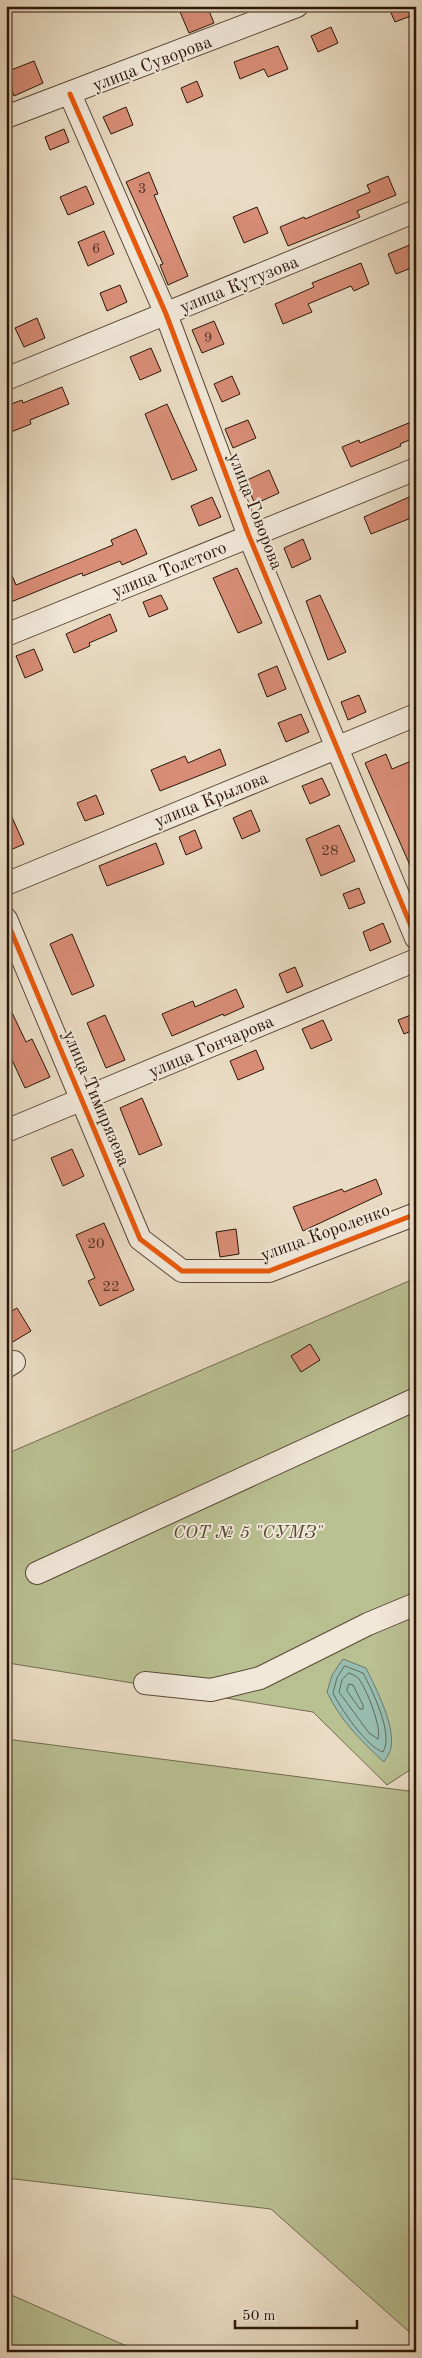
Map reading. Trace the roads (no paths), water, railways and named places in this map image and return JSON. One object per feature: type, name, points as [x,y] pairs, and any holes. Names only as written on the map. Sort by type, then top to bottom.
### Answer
[{"type":"street","name":"улица Суворова","points":[[6,117],[297,6]]},
{"type":"street","name":"улица Говорова","points":[[70,94],[166,314],[249,536],[416,938]]},
{"type":"street","name":"улица Кутузова","points":[[6,379],[416,211]]},
{"type":"street","name":"улица Толстого","points":[[6,635],[416,469]]},
{"type":"street","name":"улица Крылова","points":[[6,884],[416,715]]},
{"type":"street","name":"улица Тимирязева","points":[[6,919],[140,1239],[182,1271]]},
{"type":"street","name":"улица Гончарова","points":[[6,1131],[416,960]]},
{"type":"street","name":"улица Короленко","points":[[182,1271],[268,1271],[416,1214]]},
{"type":"street","points":[[37,1573],[416,1399]]},
{"type":"street","points":[[145,1683],[211,1690],[260,1678],[368,1624],[416,1604]]},
{"type":"water","points":[[343,1659],[366,1668],[384,1707],[391,1739],[390,1750],[384,1762],[352,1730],[338,1712],[327,1692],[332,1675]]},
{"type":"park label","name":"СОТ № 5 \"СУМЗ\"","points":[[248,1532]]}]
